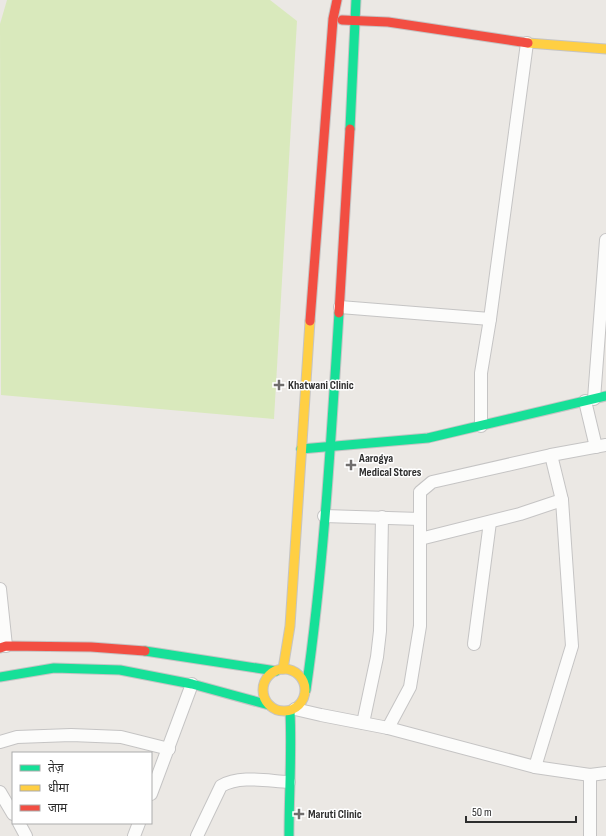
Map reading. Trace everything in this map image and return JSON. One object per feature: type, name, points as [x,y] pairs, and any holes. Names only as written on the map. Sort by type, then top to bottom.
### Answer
[{"type":"main road","points":[[280,670],[270,674],[263,686],[265,700],[279,711],[292,710],[303,701],[316,626],[340,307],[356,0]]},
{"type":"main road","points":[[280,670],[290,626],[321,166],[334,2]]},
{"type":"main road","points":[[333,19],[354,16],[527,43],[606,49]]},
{"type":"main road","points":[[301,450],[428,438],[595,398]]},
{"type":"main road","points":[[3,647],[92,647],[156,652],[280,670],[290,670],[301,677],[306,690]]},
{"type":"main road","points":[[0,677],[54,668],[120,670],[192,684],[270,705]]},
{"type":"main road","points":[[289,836],[289,782],[292,710]]},
{"type":"street","points":[[334,2],[354,16]]},
{"type":"street","points":[[481,426],[481,373],[490,319],[527,43]]},
{"type":"street","points":[[388,728],[410,687],[420,626],[420,492],[432,482],[551,455],[601,446],[595,398],[606,240]]},
{"type":"street","points":[[340,307],[490,319]]},
{"type":"street","points":[[535,767],[572,646],[562,500],[551,455]]},
{"type":"street","points":[[420,539],[490,522],[562,500]]},
{"type":"street","points":[[324,516],[420,518]]},
{"type":"street","points":[[363,723],[377,656],[380,632],[382,517]]},
{"type":"street","points":[[474,644],[490,522]]},
{"type":"street","points":[[0,589],[3,647]]},
{"type":"street","points":[[152,792],[192,684]]},
{"type":"street","points":[[292,710],[388,728],[535,767],[590,774],[606,773]]},
{"type":"street","points":[[0,742],[17,736],[71,735],[121,737],[169,749]]},
{"type":"street","points":[[590,774],[590,836]]},
{"type":"street","points":[[197,836],[221,786],[228,782],[245,779],[289,782]]},
{"type":"street","points":[[0,792],[8,806]]},
{"type":"street","points":[[19,824],[26,836]]},
{"type":"street","points":[[134,836],[140,824]]},
{"type":"green space","points":[[7,0],[270,0],[297,21],[274,419],[1,395],[0,24]]},
{"type":"traffic: fast","points":[[350,129],[356,0]]},
{"type":"traffic: fast","points":[[306,690],[318,596],[330,455],[339,313]]},
{"type":"traffic: fast","points":[[301,449],[428,438],[606,396]]},
{"type":"traffic: fast","points":[[145,651],[276,671]]},
{"type":"traffic: fast","points":[[0,677],[54,668],[120,670],[192,684],[269,705]]},
{"type":"traffic: fast","points":[[289,836],[291,742],[290,711]]},
{"type":"traffic: slow","points":[[528,43],[606,49]]},
{"type":"traffic: slow","points":[[283,669],[290,626],[310,321]]},
{"type":"traffic: slow","points":[[280,669],[288,669],[299,675],[305,686],[305,690],[305,694],[299,705],[288,711],[280,711],[269,705],[263,694],[263,686],[269,675],[280,669]]},
{"type":"traffic: jam","points":[[310,321],[333,19],[337,0]]},
{"type":"traffic: jam","points":[[342,20],[388,22],[528,43]]},
{"type":"traffic: jam","points":[[339,313],[350,129]]},
{"type":"traffic: jam","points":[[0,648],[6,646],[91,647],[145,651]]},
{"type":"place","name":"Khatwani Clinic","points":[[279,385]]},
{"type":"place","name":"Aarogya Medical Stores","points":[[351,465]]},
{"type":"place","name":"Maruti Clinic","points":[[299,814]]}]
